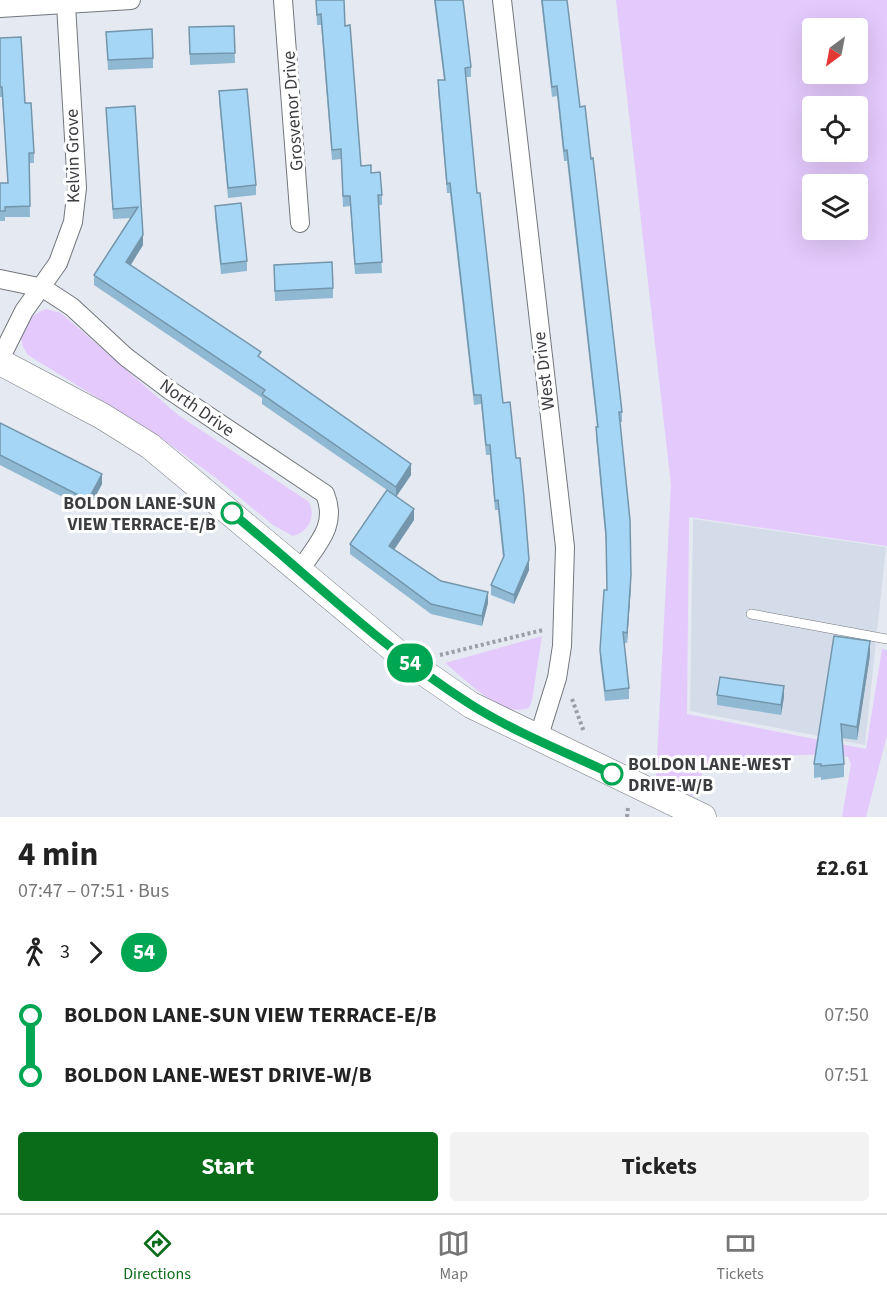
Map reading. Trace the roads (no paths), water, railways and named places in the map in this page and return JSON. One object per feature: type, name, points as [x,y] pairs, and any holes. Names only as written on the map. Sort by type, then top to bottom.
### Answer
[{"type":"street","points":[[0,9],[131,0]]},
{"type":"street","name":"Grosvenor Drive","points":[[283,0],[300,223]]},
{"type":"street","name":"West Drive","points":[[502,0],[565,547],[563,625],[559,663],[538,739]]},
{"type":"street","name":"Kelvin Grove","points":[[0,360],[24,311],[43,288],[58,263],[73,222],[77,188],[66,5]]},
{"type":"street","name":"North Drive","points":[[0,279],[43,288],[72,307],[126,357],[179,397],[325,494],[332,509],[328,527],[300,570]]},
{"type":"street","points":[[0,360],[102,416],[150,446],[410,663],[471,705],[703,817]]},
{"type":"lane","points":[[751,614],[887,639]]},
{"type":"place","name":"BOLDON LANE-SUN VIEW TERRACE-E/B","points":[[232,513]]},
{"type":"place","name":"BOLDON LANE-WEST DRIVE-W/B","points":[[612,774]]}]
